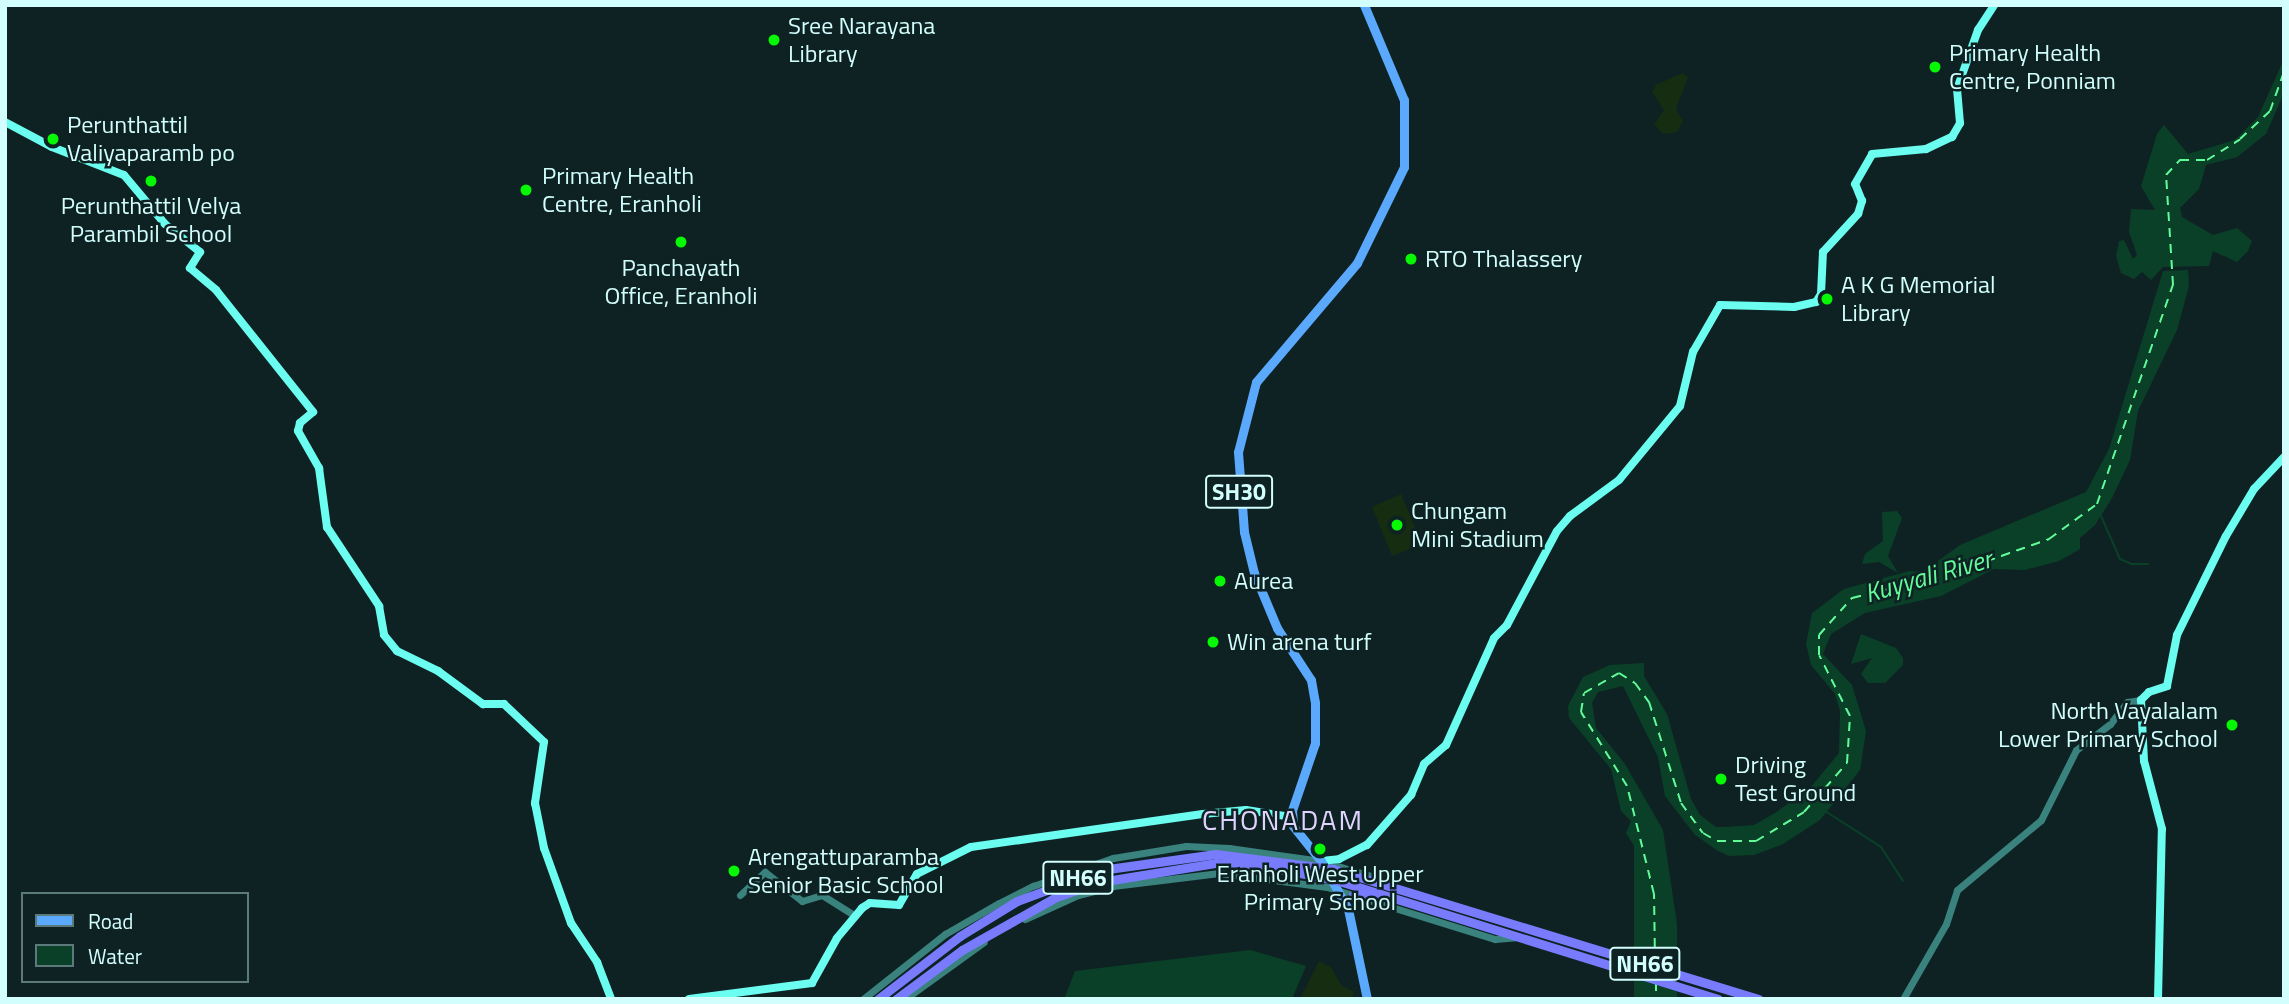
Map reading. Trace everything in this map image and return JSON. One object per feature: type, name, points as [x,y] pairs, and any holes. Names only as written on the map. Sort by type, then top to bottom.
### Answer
[{"type":"highway","name":"NH66","points":[[878,999],[997,911],[1101,870],[1216,853],[1333,869],[1759,999]]},
{"type":"highway","name":"NH66","points":[[896,999],[1007,921],[1100,882],[1216,863],[1315,875],[1339,886],[1398,899],[1718,999]]},
{"type":"highway","points":[[1354,870],[1380,883]]},
{"type":"highway","points":[[1353,895],[1398,899]]},
{"type":"main road","name":"SH30","points":[[1292,817],[1315,743],[1315,703],[1311,680],[1277,628],[1254,572],[1244,532],[1238,452],[1256,382],[1357,263],[1404,167],[1404,100],[1364,5]]},
{"type":"main road","points":[[1321,860],[1339,859],[1367,845],[1411,795],[1424,764],[1446,745],[1494,638],[1507,625],[1557,531],[1570,516],[1619,480],[1680,406],[1693,352],[1720,305],[1794,307],[1816,302],[1823,252],[1852,224],[1861,207],[1855,184],[1872,154],[1926,149],[1952,138],[1959,123],[1957,89],[1978,30],[1994,5]]},
{"type":"main road","points":[[5,122],[52,148],[124,175],[165,225],[200,252],[190,268],[216,290],[313,412],[300,423],[298,431],[319,468],[327,527],[379,606],[384,635],[397,651],[438,671],[483,704],[505,704],[544,742],[535,803],[544,848],[566,912],[597,962],[611,999]]},
{"type":"main road","points":[[2158,999],[2162,830],[2144,761],[2141,700],[2149,692],[2167,686],[2177,635],[2226,536],[2254,489],[2284,457]]},
{"type":"main road","points":[[689,999],[812,983],[855,916],[870,903],[899,905],[917,874],[971,847],[1245,810],[1292,817],[1297,832],[1339,886],[1356,935],[1367,999]]},
{"type":"street","points":[[1903,999],[1946,924],[1957,890],[2041,820],[2077,750],[2110,724],[2127,702],[2141,700]]},
{"type":"street","points":[[863,999],[945,934],[999,902],[1074,870],[1186,846],[1321,860],[1513,924]]},
{"type":"street","points":[[740,895],[765,872],[802,901],[822,895],[855,916]]},
{"type":"street","points":[[905,999],[1010,926],[1078,895],[1113,886],[1219,873],[1339,886],[1353,895],[1495,939],[1516,937]]},
{"type":"shaded area","points":[[1682,73],[1688,77],[1676,109],[1683,121],[1677,132],[1663,134],[1654,124],[1664,110],[1652,92],[1656,85]]},
{"type":"shaded area","name":"Chungam Mini Stadium","points":[[1401,494],[1422,544],[1392,556],[1372,507]]},
{"type":"shaded area","points":[[1319,961],[1331,967],[1341,985],[1353,991],[1353,999],[1300,999]]},
{"type":"water","points":[[2284,59],[2284,93],[2266,134],[2237,157],[2206,165],[2199,189],[2180,208],[2182,217],[2213,235],[2237,228],[2252,241],[2248,251],[2237,262],[2213,251],[2209,266],[2163,267],[2151,280],[2142,272],[2134,279],[2121,273],[2116,256],[2119,241],[2124,240],[2133,259],[2137,255],[2129,232],[2131,209],[2155,210],[2141,186],[2157,134],[2164,125],[2188,154],[2235,140],[2258,117]]},
{"type":"water","name":"Kuyyali River","points":[[2188,270],[2189,286],[2177,330],[2138,411],[2130,460],[2112,498],[2095,525],[2080,538],[2080,549],[2059,561],[2025,570],[1994,569],[1941,596],[1865,613],[1831,634],[1823,654],[1852,685],[1866,731],[1860,770],[1820,820],[1783,844],[1754,855],[1729,856],[1718,851],[1695,835],[1665,796],[1658,757],[1623,686],[1598,692],[1592,703],[1596,728],[1625,764],[1663,830],[1677,924],[1677,999],[1634,999],[1634,846],[1626,833],[1631,821],[1621,811],[1611,769],[1569,718],[1568,706],[1583,677],[1610,665],[1644,663],[1644,676],[1667,714],[1691,799],[1700,815],[1716,827],[1727,827],[1754,825],[1775,813],[1810,788],[1839,753],[1840,711],[1835,694],[1811,665],[1806,644],[1812,613],[1844,589],[1909,571],[1923,572],[1960,545],[2086,492],[2109,449],[2163,271]]},
{"type":"water","points":[[1897,511],[1902,518],[1888,556],[1898,573],[1879,562],[1862,564],[1865,554],[1883,541],[1882,512]]},
{"type":"water","points":[[1861,634],[1896,648],[1903,658],[1903,665],[1885,683],[1868,683],[1861,674],[1872,658],[1851,664]]},
{"type":"water","points":[[1250,950],[1306,966],[1292,999],[1064,999],[1075,971]]},
{"type":"waterway","points":[[2101,516],[2120,559],[2132,564],[2148,564]]},
{"type":"waterway","points":[[1825,811],[1881,847],[1903,881]]},
{"type":"ferry route","points":[[1655,963],[1654,894],[1627,786],[1581,712],[1584,693],[1619,673],[1635,683],[1649,702],[1681,803],[1703,833],[1717,841],[1756,841],[1804,812],[1847,763],[1850,716],[1819,655],[1819,635],[1852,598],[1956,572],[2049,539],[2097,504],[2173,285],[2166,175],[2180,160],[2207,160],[2240,139],[2270,111],[2284,72]]},
{"type":"ferry route","points":[[1656,982],[1656,999]]},
{"type":"place","name":"Sree Narayana Library","points":[[774,40]]},
{"type":"place","name":"Primary Health Centre, Ponniam","points":[[1935,67]]},
{"type":"place","name":"Perunthattil Valiyaparamb po","points":[[53,139]]},
{"type":"place","name":"Perunthattil Velya Parambil School","points":[[151,181]]},
{"type":"place","name":"Primary Health Centre, Eranholi","points":[[526,190]]},
{"type":"place","name":"Panchayath Office, Eranholi","points":[[681,242]]},
{"type":"place","name":"RTO Thalassery","points":[[1411,259]]},
{"type":"place","name":"A K G Memorial Library","points":[[1827,299]]},
{"type":"place","name":"Chungam Mini Stadium","points":[[1397,525]]},
{"type":"place","name":"Aurea","points":[[1220,581]]},
{"type":"place","name":"Win arena turf","points":[[1213,642]]},
{"type":"place","name":"North Vayalalam Lower Primary School","points":[[2232,725]]},
{"type":"place","name":"Driving Test Ground","points":[[1721,779]]},
{"type":"place","name":"Eranholi West Upper Primary School","points":[[1320,849]]},
{"type":"place","name":"Arengattuparamba Senior Basic School","points":[[734,871]]},
{"type":"district","name":"CHONADAM","points":[[1283,820]]}]
